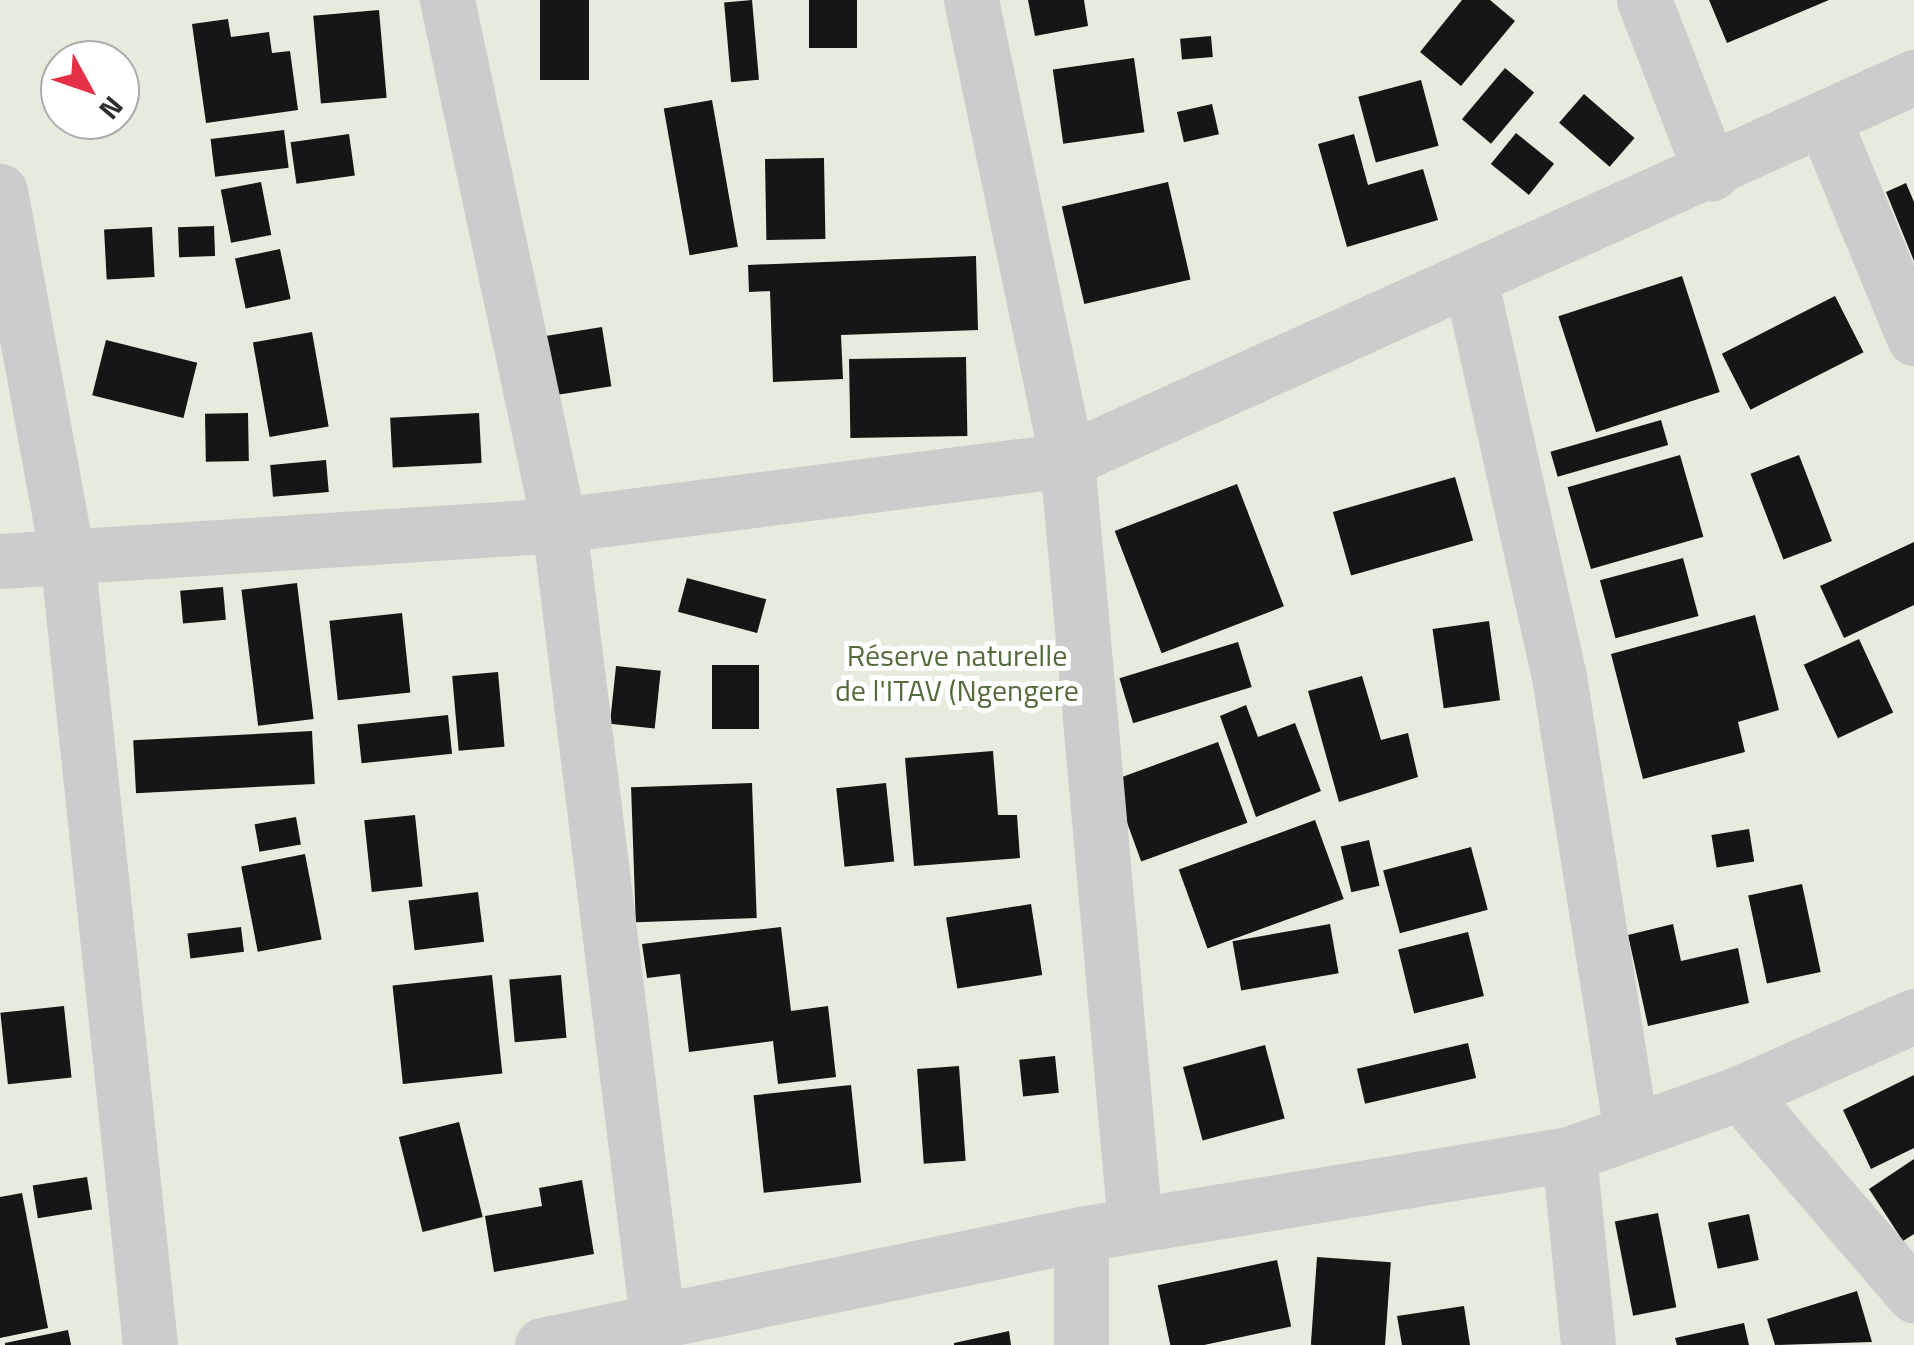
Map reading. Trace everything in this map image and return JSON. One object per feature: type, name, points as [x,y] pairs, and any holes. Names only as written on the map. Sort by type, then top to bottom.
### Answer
[{"type":"street","points":[[446,0],[558,525],[658,1319]]},
{"type":"street","points":[[971,0],[1067,460],[1135,1225]]},
{"type":"street","points":[[1644,0],[1711,173]]},
{"type":"street","points":[[0,561],[558,525],[1067,460],[1825,123],[1914,77]]},
{"type":"street","points":[[1825,123],[1914,338]]},
{"type":"street","points":[[0,190],[67,555],[150,1345]]},
{"type":"street","points":[[1471,283],[1559,677],[1631,1132]]},
{"type":"street","points":[[542,1345],[1081,1234],[1568,1154],[1740,1093],[1914,1016]]},
{"type":"street","points":[[1740,1093],[1914,1295]]},
{"type":"street","points":[[1568,1154],[1588,1345]]},
{"type":"street","points":[[1081,1234],[1082,1345]]},
{"type":"green space","name":"Réserve naturelle de l'ITAV (Ngengere","points":[[0,0],[1914,0],[1914,1345],[0,1345]]},
{"type":"building","points":[[540,0],[589,0],[589,80],[540,80]]},
{"type":"building","points":[[752,0],[759,80],[731,82],[724,2]]},
{"type":"building","points":[[809,0],[857,0],[857,48],[809,48]]},
{"type":"building","points":[[1028,0],[1084,0],[1088,26],[1035,36]]},
{"type":"building","points":[[1462,0],[1490,0],[1515,21],[1461,86],[1420,52]]},
{"type":"building","points":[[1709,0],[1829,0],[1727,43]]},
{"type":"building","points":[[379,10],[387,98],[321,103],[313,16]]},
{"type":"building","points":[[228,19],[231,37],[269,32],[272,53],[290,51],[298,110],[206,123],[192,24]]},
{"type":"building","points":[[1211,36],[1213,57],[1182,60],[1180,39]]},
{"type":"building","points":[[1134,58],[1144,132],[1063,144],[1053,69]]},
{"type":"building","points":[[1505,68],[1534,92],[1491,144],[1462,119]]},
{"type":"building","points":[[1421,80],[1439,146],[1376,163],[1358,97]]},
{"type":"building","points":[[1584,94],[1635,138],[1610,167],[1559,123]]},
{"type":"building","points":[[712,100],[738,247],[690,255],[664,109]]},
{"type":"building","points":[[1212,104],[1219,134],[1184,142],[1177,112]]},
{"type":"building","points":[[284,130],[289,168],[215,177],[211,139]]},
{"type":"building","points":[[1516,133],[1554,164],[1529,195],[1491,164]]},
{"type":"building","points":[[349,134],[355,176],[296,184],[291,142]]},
{"type":"building","points":[[1354,134],[1368,185],[1423,169],[1438,220],[1347,247],[1318,144]]},
{"type":"building","points":[[824,158],[825,239],[766,240],[765,159]]},
{"type":"building","points":[[261,182],[271,235],[231,243],[221,190]]},
{"type":"building","points":[[1168,182],[1190,279],[1084,304],[1062,207]]},
{"type":"building","points":[[1906,183],[1914,202],[1914,261],[1886,192]]},
{"type":"building","points":[[214,226],[215,256],[179,257],[178,227]]},
{"type":"building","points":[[152,227],[155,277],[107,279],[104,230]]},
{"type":"building","points":[[280,249],[291,299],[246,308],[235,259]]},
{"type":"building","points":[[976,256],[978,330],[841,335],[843,379],[773,382],[770,291],[749,292],[748,265]]},
{"type":"building","points":[[1682,276],[1720,392],[1596,432],[1558,316]]},
{"type":"building","points":[[1835,296],[1864,352],[1750,410],[1722,354]]},
{"type":"building","points":[[602,327],[611,386],[547,396],[538,337]]},
{"type":"building","points":[[312,332],[329,427],[270,437],[253,342]]},
{"type":"building","points":[[106,340],[197,363],[183,418],[92,395]]},
{"type":"building","points":[[966,357],[967,436],[850,438],[849,359]]},
{"type":"building","points":[[248,413],[249,461],[206,462],[205,414]]},
{"type":"building","points":[[479,413],[482,463],[393,468],[390,418]]},
{"type":"building","points":[[1661,420],[1668,445],[1558,477],[1550,452]]},
{"type":"building","points":[[1680,455],[1703,537],[1591,569],[1568,487]]},
{"type":"building","points":[[1799,455],[1832,541],[1783,560],[1750,474]]},
{"type":"building","points":[[326,460],[329,492],[273,497],[270,465]]},
{"type":"building","points":[[1455,477],[1473,540],[1351,575],[1333,512]]},
{"type":"building","points":[[1237,484],[1284,606],[1162,653],[1115,531]]},
{"type":"building","points":[[1914,542],[1914,605],[1844,638],[1820,586]]},
{"type":"building","points":[[1683,558],[1699,616],[1615,638],[1600,580]]},
{"type":"building","points":[[687,578],[766,599],[757,633],[678,612]]},
{"type":"building","points":[[297,583],[314,719],[258,726],[241,590]]},
{"type":"building","points":[[223,587],[226,620],[183,624],[180,591]]},
{"type":"building","points":[[402,613],[410,693],[338,700],[329,621]]},
{"type":"building","points":[[1755,615],[1779,710],[1738,722],[1745,752],[1643,779],[1611,654]]},
{"type":"building","points":[[1489,621],[1500,700],[1444,708],[1433,629]]},
{"type":"building","points":[[1859,639],[1893,712],[1838,738],[1804,665]]},
{"type":"building","points":[[1238,642],[1252,687],[1133,723],[1119,678]]},
{"type":"building","points":[[712,665],[759,665],[759,729],[712,729]]},
{"type":"building","points":[[616,666],[661,671],[655,728],[610,724]]},
{"type":"building","points":[[498,672],[505,747],[459,751],[452,676]]},
{"type":"building","points":[[1362,676],[1381,740],[1408,733],[1418,777],[1339,802],[1308,691]]},
{"type":"building","points":[[1246,705],[1258,737],[1295,723],[1321,791],[1256,817],[1220,716]]},
{"type":"building","points":[[448,715],[452,754],[362,763],[357,725]]},
{"type":"building","points":[[312,731],[315,784],[136,793],[133,740]]},
{"type":"building","points":[[1218,742],[1247,823],[1141,861],[1112,781]]},
{"type":"building","points":[[993,751],[998,815],[1017,815],[1020,858],[914,866],[905,758]]},
{"type":"building","points":[[752,783],[757,918],[636,922],[631,787]]},
{"type":"building","points":[[886,783],[894,862],[845,867],[836,788]]},
{"type":"building","points":[[415,815],[423,887],[372,892],[364,820]]},
{"type":"building","points":[[296,817],[301,845],[260,852],[255,824]]},
{"type":"building","points":[[1315,820],[1344,899],[1207,949],[1179,870]]},
{"type":"building","points":[[1749,829],[1754,862],[1717,868],[1711,835]]},
{"type":"building","points":[[1369,840],[1380,886],[1351,892],[1341,847]]},
{"type":"building","points":[[1471,847],[1488,910],[1400,933],[1383,871]]},
{"type":"building","points":[[305,854],[322,939],[258,952],[241,866]]},
{"type":"building","points":[[1802,884],[1821,972],[1767,983],[1748,895]]},
{"type":"building","points":[[478,892],[484,942],[415,950],[409,901]]},
{"type":"building","points":[[1031,904],[1042,975],[957,989],[946,917]]},
{"type":"building","points":[[1330,924],[1339,973],[1241,990],[1233,941]]},
{"type":"building","points":[[1673,924],[1681,961],[1738,948],[1749,1003],[1648,1026],[1628,935]]},
{"type":"building","points":[[241,927],[244,952],[190,958],[187,934]]},
{"type":"building","points":[[781,927],[791,1011],[828,1006],[836,1077],[778,1084],[773,1041],[689,1052],[680,974],[647,978],[642,944]]},
{"type":"building","points":[[1468,932],[1484,996],[1414,1013],[1398,949]]},
{"type":"building","points":[[492,975],[502,1073],[403,1084],[393,985]]},
{"type":"building","points":[[561,975],[566,1038],[515,1042],[509,980]]},
{"type":"building","points":[[64,1006],[72,1078],[8,1084],[0,1013]]},
{"type":"building","points":[[1468,1043],[1476,1078],[1365,1104],[1357,1069]]},
{"type":"building","points":[[1265,1045],[1285,1118],[1203,1140],[1183,1067]]},
{"type":"building","points":[[1055,1056],[1059,1093],[1023,1097],[1019,1060]]},
{"type":"building","points":[[959,1066],[966,1161],[924,1164],[917,1069]]},
{"type":"building","points":[[1914,1075],[1914,1148],[1871,1169],[1843,1110]]},
{"type":"building","points":[[851,1085],[861,1182],[764,1193],[754,1095]]},
{"type":"building","points":[[459,1122],[483,1217],[423,1232],[399,1137]]},
{"type":"building","points":[[1914,1159],[1914,1234],[1903,1241],[1869,1189]]},
{"type":"building","points":[[87,1177],[92,1210],[38,1218],[33,1186]]},
{"type":"building","points":[[582,1180],[594,1254],[494,1272],[485,1216],[542,1206],[539,1188]]},
{"type":"building","points":[[22,1193],[48,1328],[0,1338],[0,1197]]},
{"type":"building","points":[[1658,1213],[1676,1307],[1633,1316],[1615,1221]]},
{"type":"building","points":[[1749,1214],[1759,1260],[1718,1269],[1708,1223]]},
{"type":"building","points":[[1317,1257],[1391,1262],[1385,1345],[1311,1345]]},
{"type":"building","points":[[1277,1260],[1291,1327],[1204,1345],[1170,1345],[1158,1285]]},
{"type":"building","points":[[1857,1291],[1872,1342],[1775,1345],[1767,1319]]},
{"type":"building","points":[[1464,1306],[1470,1345],[1402,1345],[1397,1316]]},
{"type":"building","points":[[1744,1323],[1749,1345],[1677,1345],[1675,1338]]},
{"type":"building","points":[[68,1330],[71,1345],[5,1345],[5,1343]]},
{"type":"building","points":[[1009,1331],[1011,1345],[954,1345],[954,1343]]}]
